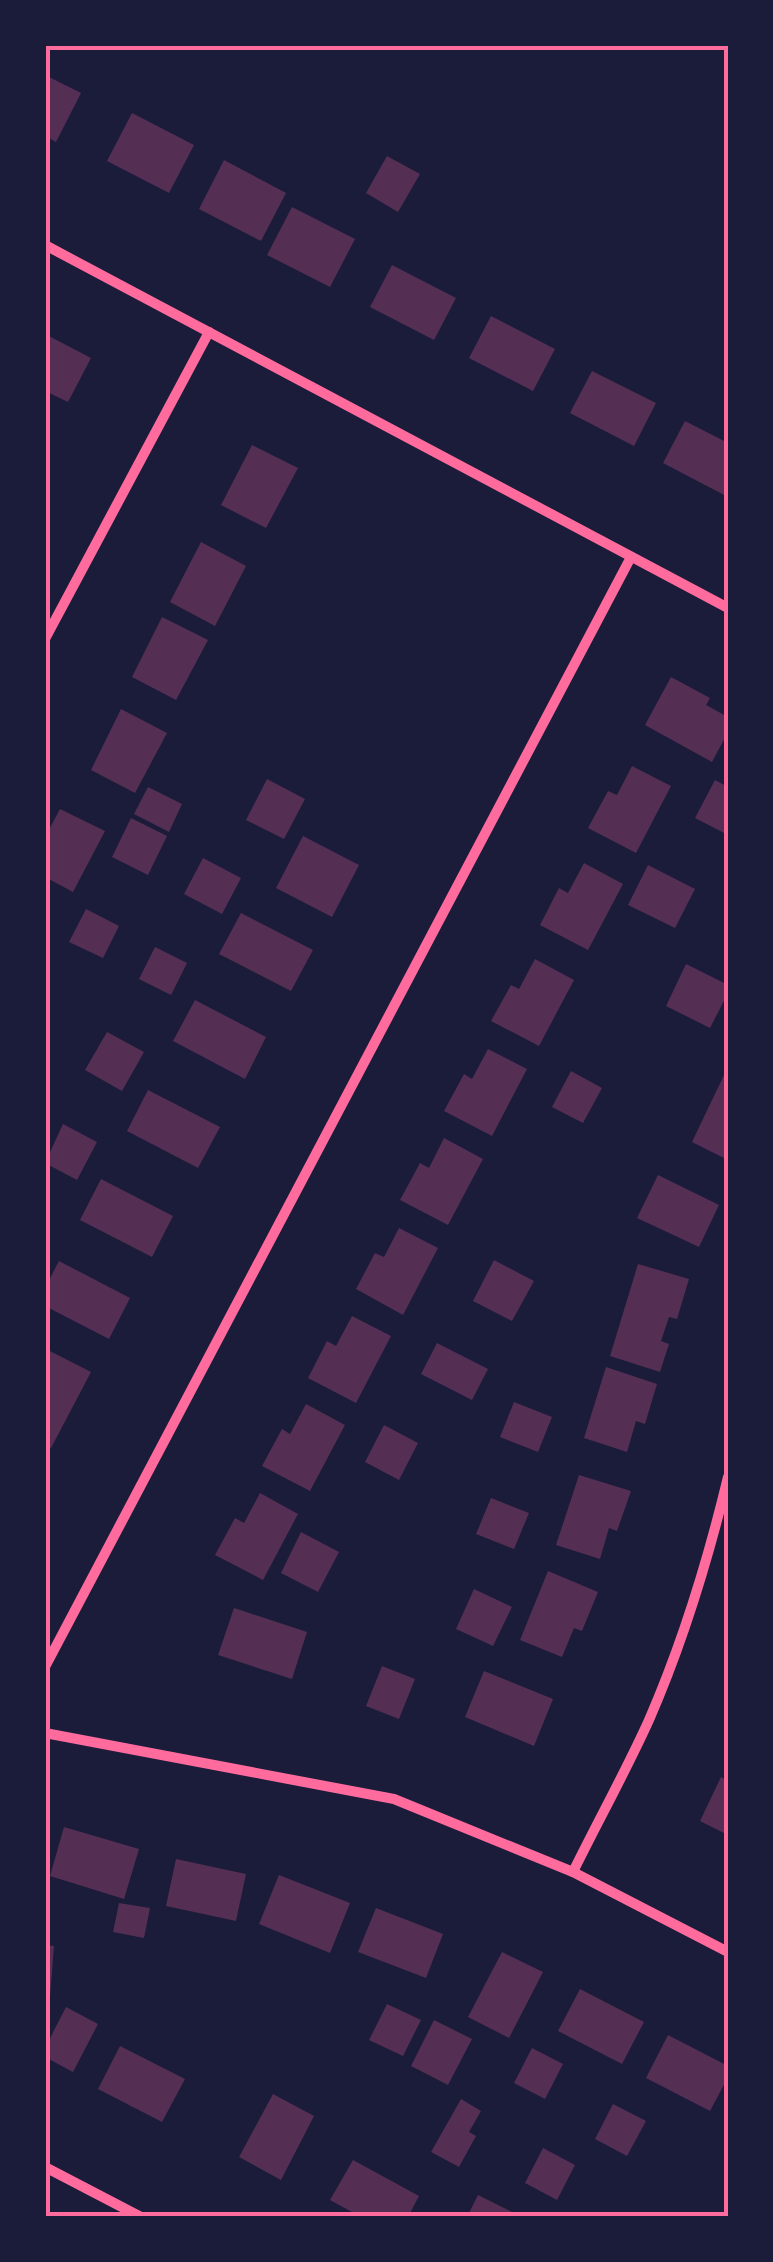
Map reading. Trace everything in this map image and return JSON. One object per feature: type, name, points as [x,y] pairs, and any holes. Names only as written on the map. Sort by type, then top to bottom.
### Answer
[{"type":"street","points":[[45,245],[728,608]]},
{"type":"street","points":[[45,640],[209,332]]},
{"type":"street","points":[[45,1667],[631,557]]},
{"type":"street","points":[[573,1872],[649,1719],[688,1618],[728,1478]]},
{"type":"street","points":[[45,1733],[394,1799],[573,1872],[728,1952]]},
{"type":"street","points":[[45,2167],[141,2217]]},
{"type":"building","points":[[45,75],[81,93],[56,142],[45,136]]},
{"type":"building","points":[[132,113],[194,145],[169,193],[107,161]]},
{"type":"building","points":[[387,156],[420,174],[398,212],[366,193]]},
{"type":"building","points":[[224,160],[286,193],[261,241],[199,209]]},
{"type":"building","points":[[292,207],[355,239],[330,287],[267,255]]},
{"type":"building","points":[[392,265],[456,298],[434,340],[370,307]]},
{"type":"building","points":[[491,316],[555,349],[533,391],[469,358]]},
{"type":"building","points":[[45,334],[91,358],[68,402],[45,391]]},
{"type":"building","points":[[592,371],[656,403],[634,446],[570,413]]},
{"type":"building","points":[[685,421],[728,443],[728,497],[663,463]]},
{"type":"building","points":[[252,445],[298,468],[266,528],[221,505]]},
{"type":"building","points":[[201,542],[246,566],[215,626],[170,602]]},
{"type":"building","points":[[162,617],[208,640],[176,700],[132,677]]},
{"type":"building","points":[[671,677],[710,698],[706,705],[728,717],[728,732],[712,762],[645,725]]},
{"type":"building","points":[[121,709],[167,733],[135,793],[91,770]]},
{"type":"building","points":[[632,766],[671,786],[636,853],[588,828],[608,791],[617,795]]},
{"type":"building","points":[[267,779],[305,799],[284,839],[246,820]]},
{"type":"building","points":[[715,780],[728,787],[728,835],[695,818]]},
{"type":"building","points":[[148,787],[182,804],[169,832],[134,814]]},
{"type":"building","points":[[60,809],[105,831],[73,892],[45,877],[45,837]]},
{"type":"building","points":[[131,818],[167,836],[148,875],[112,857]]},
{"type":"building","points":[[303,836],[359,865],[332,917],[276,888]]},
{"type":"building","points":[[203,858],[241,878],[222,914],[184,894]]},
{"type":"building","points":[[584,863],[623,884],[588,950],[540,925],[559,888],[568,893]]},
{"type":"building","points":[[648,865],[695,889],[675,928],[628,905]]},
{"type":"building","points":[[86,909],[119,926],[103,958],[69,942]]},
{"type":"building","points":[[241,913],[313,950],[291,991],[219,954]]},
{"type":"building","points":[[155,947],[187,963],[171,995],[139,979]]},
{"type":"building","points":[[535,959],[574,980],[539,1046],[491,1021],[511,985],[519,989]]},
{"type":"building","points":[[686,964],[728,985],[728,993],[710,1028],[666,1006]]},
{"type":"building","points":[[195,1000],[266,1037],[245,1079],[173,1041]]},
{"type":"building","points":[[107,1032],[144,1052],[122,1091],[85,1070]]},
{"type":"building","points":[[488,1049],[527,1069],[492,1136],[444,1111],[464,1074],[472,1079]]},
{"type":"building","points":[[571,1071],[602,1088],[583,1123],[552,1107]]},
{"type":"building","points":[[724,1075],[728,1077],[728,1160],[692,1142]]},
{"type":"building","points":[[148,1090],[220,1127],[198,1168],[127,1131]]},
{"type":"building","points":[[63,1124],[97,1142],[77,1180],[45,1163]]},
{"type":"building","points":[[444,1138],[483,1159],[448,1225],[400,1200],[420,1163],[429,1168]]},
{"type":"building","points":[[658,1175],[719,1205],[699,1247],[637,1218]]},
{"type":"building","points":[[101,1179],[173,1216],[152,1257],[80,1220]]},
{"type":"building","points":[[399,1228],[438,1248],[403,1315],[356,1289],[375,1253],[384,1257]]},
{"type":"building","points":[[494,1260],[534,1281],[512,1321],[473,1301]]},
{"type":"building","points":[[59,1261],[130,1298],[109,1339],[45,1306],[45,1288]]},
{"type":"building","points":[[638,1264],[689,1279],[677,1319],[669,1317],[661,1341],[669,1344],[660,1372],[610,1356]]},
{"type":"building","points":[[352,1316],[391,1336],[356,1403],[308,1378],[327,1341],[336,1346]]},
{"type":"building","points":[[437,1343],[488,1369],[472,1400],[421,1374]]},
{"type":"building","points":[[46,1349],[91,1372],[51,1448],[45,1445]]},
{"type":"building","points":[[606,1367],[657,1384],[645,1424],[636,1421],[627,1452],[584,1438]]},
{"type":"building","points":[[514,1402],[552,1417],[538,1452],[500,1437]]},
{"type":"building","points":[[306,1404],[345,1425],[310,1491],[262,1466],[282,1429],[290,1434]]},
{"type":"building","points":[[384,1425],[418,1443],[399,1480],[365,1462]]},
{"type":"building","points":[[579,1475],[631,1491],[617,1531],[609,1528],[600,1559],[556,1545]]},
{"type":"building","points":[[260,1493],[298,1514],[263,1580],[215,1555],[235,1518],[244,1523]]},
{"type":"building","points":[[491,1498],[529,1513],[514,1549],[476,1534]]},
{"type":"building","points":[[301,1532],[339,1552],[318,1592],[281,1573]]},
{"type":"building","points":[[548,1571],[598,1592],[582,1631],[574,1628],[562,1657],[520,1640]]},
{"type":"building","points":[[474,1589],[512,1607],[493,1646],[456,1629]]},
{"type":"building","points":[[234,1608],[307,1632],[292,1679],[218,1655]]},
{"type":"building","points":[[382,1666],[415,1679],[399,1719],[366,1706]]},
{"type":"building","points":[[484,1671],[553,1699],[534,1746],[465,1717]]},
{"type":"building","points":[[721,1777],[728,1781],[728,1835],[700,1821]]},
{"type":"building","points":[[64,1827],[139,1849],[124,1899],[50,1876]]},
{"type":"building","points":[[176,1859],[246,1874],[236,1921],[166,1906]]},
{"type":"building","points":[[279,1875],[350,1903],[330,1953],[259,1924]]},
{"type":"building","points":[[119,1903],[150,1908],[144,1938],[113,1932]]},
{"type":"building","points":[[376,1908],[443,1934],[426,1978],[358,1952]]},
{"type":"building","points":[[45,1945],[54,1946],[48,2023],[45,2023]]},
{"type":"building","points":[[502,1952],[543,1972],[509,2038],[468,2017]]},
{"type":"building","points":[[580,1989],[644,2022],[622,2064],[558,2031]]},
{"type":"building","points":[[387,2004],[421,2020],[403,2056],[369,2040]]},
{"type":"building","points":[[66,2007],[98,2024],[73,2072],[45,2057],[45,2048]]},
{"type":"building","points":[[434,2020],[472,2039],[448,2085],[411,2066]]},
{"type":"building","points":[[668,2035],[728,2066],[728,2077],[710,2111],[646,2078]]},
{"type":"building","points":[[120,2046],[185,2079],[162,2122],[98,2089]]},
{"type":"building","points":[[532,2048],[563,2064],[545,2099],[514,2083]]},
{"type":"building","points":[[273,2094],[314,2116],[281,2180],[239,2157]]},
{"type":"building","points":[[461,2099],[481,2111],[469,2132],[476,2136],[459,2167],[431,2152]]},
{"type":"building","points":[[613,2104],[646,2121],[627,2156],[595,2139]]},
{"type":"building","points":[[543,2148],[575,2165],[557,2200],[525,2183]]},
{"type":"building","points":[[353,2160],[419,2196],[408,2217],[361,2217],[330,2200]]},
{"type":"building","points":[[478,2195],[522,2217],[467,2217]]}]
